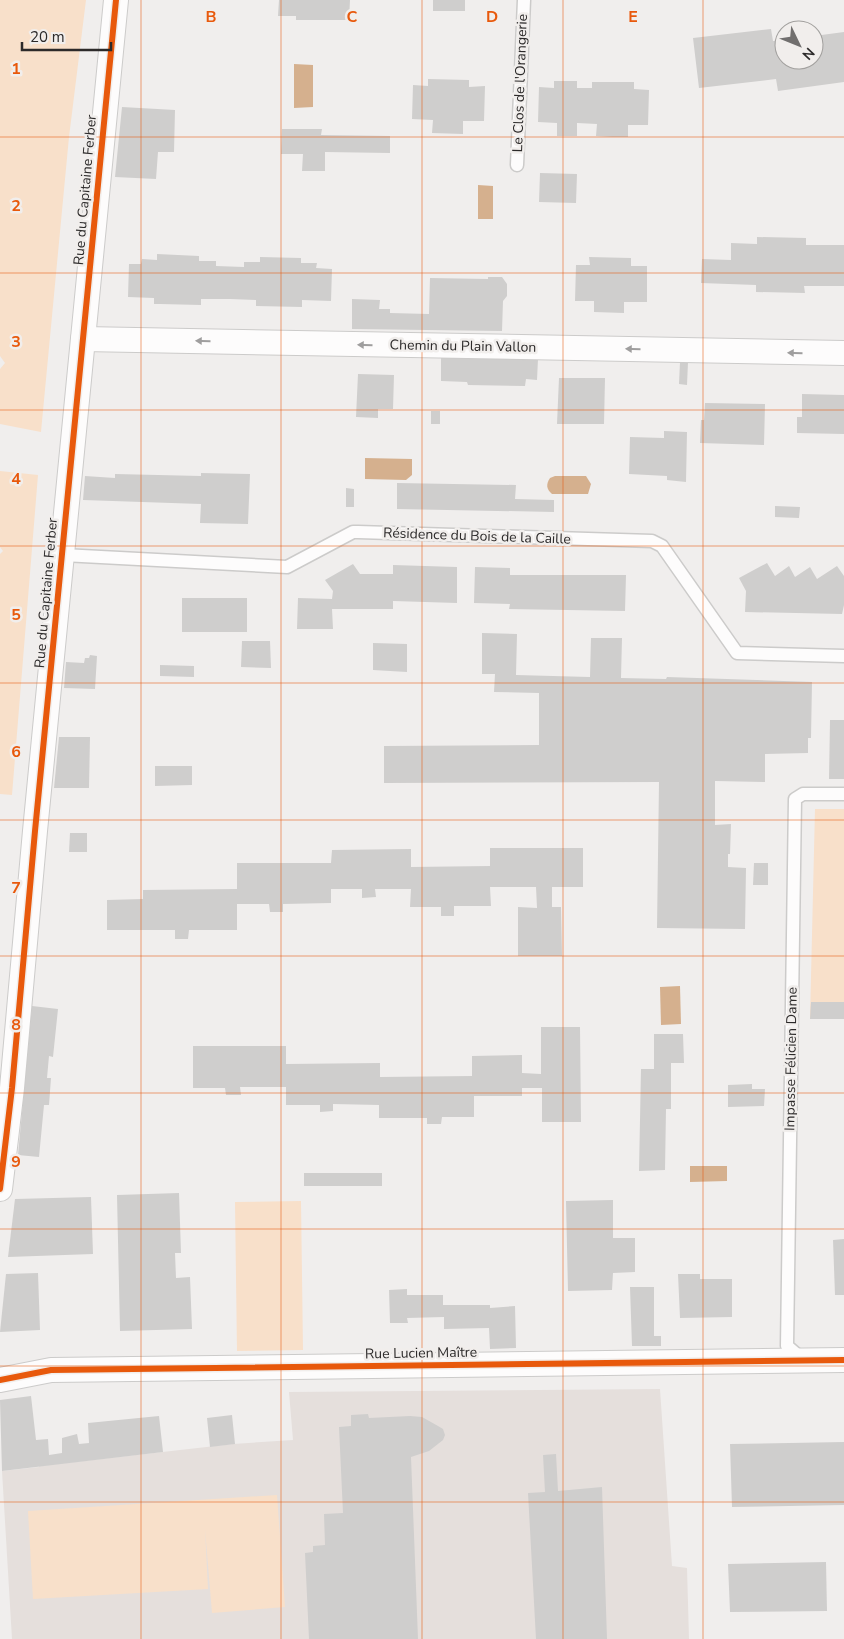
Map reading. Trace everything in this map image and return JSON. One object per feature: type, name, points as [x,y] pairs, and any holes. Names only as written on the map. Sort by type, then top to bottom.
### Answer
[{"type":"street","name":"Rue du Capitaine Ferber","points":[[0,1189],[12,1088],[35,831],[116,0]]},
{"type":"street","name":"Chemin du Plain Vallon","points":[[83,339],[844,353]]},
{"type":"street","name":"Rue Lucien Maître","points":[[0,1380],[51,1370],[844,1360]]},
{"type":"lane","name":"Le Clos de l'Orangerie","points":[[517,165],[524,0]]},
{"type":"lane","name":"Résidence du Bois de la Caille","points":[[63,555],[286,567],[353,532],[652,541],[662,546],[737,653],[844,656]]},
{"type":"lane","name":"Impasse Félicien Dame","points":[[804,1361],[787,1346],[795,799],[803,794],[844,794]]},
{"type":"shaded area","points":[[0,0],[86,0],[69,137],[41,432],[0,424],[0,369],[5,363],[0,356]]},
{"type":"shaded area","points":[[294,64],[313,65],[313,107],[294,108]]},
{"type":"shaded area","points":[[478,185],[493,186],[493,219],[478,219]]},
{"type":"shaded area","points":[[365,458],[412,459],[412,475],[406,480],[365,479]]},
{"type":"shaded area","points":[[0,471],[38,475],[12,795],[0,794],[0,554],[3,551],[0,547]]},
{"type":"shaded area","points":[[555,476],[586,476],[591,484],[588,494],[552,494],[547,484],[550,478]]},
{"type":"shaded area","points":[[815,809],[844,809],[844,1019],[810,1019]]},
{"type":"shaded area","points":[[680,986],[681,1024],[661,1025],[660,987]]},
{"type":"shaded area","points":[[690,1166],[727,1166],[727,1181],[690,1182]]},
{"type":"shaded area","points":[[301,1201],[303,1350],[237,1351],[235,1202]]},
{"type":"shaded area","points":[[660,1389],[672,1566],[687,1568],[689,1639],[12,1639],[2,1471],[233,1444],[293,1440],[289,1392]]},
{"type":"shaded area","points":[[277,1495],[285,1607],[212,1613],[205,1529],[208,1589],[33,1599],[28,1511]]},
{"type":"building","points":[[279,0],[350,0],[349,20],[296,20],[296,16],[278,16]]},
{"type":"building","points":[[433,0],[465,0],[465,11],[433,11]]},
{"type":"building","points":[[771,29],[774,41],[774,70],[824,70],[824,35],[844,32],[844,82],[778,91],[776,79],[699,88],[693,38]]},
{"type":"building","points":[[428,79],[469,80],[469,87],[485,86],[484,121],[463,121],[463,134],[432,133],[433,120],[412,119],[413,85],[428,86]]},
{"type":"building","points":[[554,81],[577,81],[577,88],[592,88],[592,82],[634,82],[634,89],[649,90],[648,125],[628,125],[628,137],[612,137],[596,136],[597,124],[577,123],[577,136],[557,136],[557,123],[538,122],[539,87],[554,88]]},
{"type":"building","points":[[122,107],[175,110],[174,152],[158,152],[156,179],[115,177]]},
{"type":"building","points":[[282,129],[322,129],[321,135],[390,136],[390,153],[325,152],[325,171],[302,171],[303,154],[281,154]]},
{"type":"building","points":[[540,173],[577,174],[576,203],[539,202]]},
{"type":"building","points":[[757,237],[806,238],[806,245],[844,245],[844,286],[804,286],[805,293],[756,292],[756,285],[701,283],[702,259],[731,260],[731,243],[757,244]]},
{"type":"building","points":[[157,254],[199,256],[199,261],[216,261],[216,266],[244,267],[244,262],[260,262],[260,257],[301,258],[301,263],[317,263],[316,268],[332,269],[331,301],[302,300],[302,307],[256,306],[256,300],[230,299],[201,299],[201,305],[154,304],[154,298],[128,297],[129,264],[141,264],[142,259],[157,260]]},
{"type":"building","points":[[589,257],[631,258],[631,266],[647,266],[647,302],[624,302],[624,313],[594,312],[594,301],[575,301],[576,265],[590,265]]},
{"type":"building","points":[[488,277],[502,277],[507,284],[507,296],[503,301],[502,331],[352,329],[352,299],[380,300],[379,309],[390,309],[390,313],[429,314],[430,278],[488,279]]},
{"type":"building","points":[[441,357],[538,359],[537,380],[526,379],[525,386],[468,385],[467,382],[441,381]]},
{"type":"building","points":[[680,362],[688,362],[687,385],[679,384]]},
{"type":"building","points":[[358,374],[394,375],[393,409],[378,409],[378,418],[356,417]]},
{"type":"building","points":[[559,378],[605,378],[604,424],[557,424]]},
{"type":"building","points":[[802,394],[844,395],[844,434],[797,433],[797,417],[802,417]]},
{"type":"building","points":[[705,403],[765,404],[764,445],[700,443],[701,420],[704,420]]},
{"type":"building","points":[[431,411],[440,411],[440,424],[431,424]]},
{"type":"building","points":[[664,431],[687,432],[686,482],[667,480],[667,476],[629,474],[630,437],[664,438]]},
{"type":"building","points":[[201,473],[250,474],[248,524],[200,523],[201,504],[83,500],[85,476],[115,478],[115,474],[201,476]]},
{"type":"building","points":[[397,483],[516,485],[515,499],[554,500],[554,512],[397,509]]},
{"type":"building","points":[[346,488],[354,489],[354,507],[346,507]]},
{"type":"building","points":[[775,506],[800,507],[799,518],[775,517]]},
{"type":"building","points":[[767,563],[775,576],[789,566],[795,577],[810,567],[817,579],[837,566],[844,576],[844,605],[842,614],[745,612],[746,591],[739,578]]},
{"type":"building","points":[[353,564],[360,574],[393,574],[393,565],[457,567],[457,603],[393,601],[393,609],[332,609],[333,629],[297,629],[298,598],[332,599],[333,591],[325,580]]},
{"type":"building","points":[[475,567],[510,568],[510,575],[626,575],[625,611],[509,609],[510,604],[474,603]]},
{"type":"building","points":[[182,598],[247,598],[247,632],[182,632]]},
{"type":"building","points":[[482,633],[517,634],[516,675],[590,677],[591,638],[622,638],[621,678],[666,679],[667,677],[812,682],[811,738],[808,738],[808,753],[765,754],[765,782],[715,781],[715,825],[731,824],[728,867],[746,868],[745,929],[657,928],[659,782],[384,783],[384,746],[539,745],[539,693],[494,692],[495,674],[482,674]]},
{"type":"building","points":[[242,641],[270,641],[271,668],[241,667]]},
{"type":"building","points":[[373,643],[407,644],[407,672],[373,670]]},
{"type":"building","points":[[90,655],[97,656],[95,689],[64,688],[66,662],[84,663],[85,658],[89,658]]},
{"type":"building","points":[[160,665],[194,666],[194,677],[160,676]]},
{"type":"building","points":[[830,720],[844,720],[844,779],[829,779]]},
{"type":"building","points":[[59,737],[90,737],[89,788],[54,788]]},
{"type":"building","points":[[155,766],[192,766],[192,785],[155,786]]},
{"type":"building","points":[[70,833],[87,833],[87,852],[69,852]]},
{"type":"building","points":[[490,848],[583,848],[583,887],[552,887],[552,907],[561,907],[562,956],[518,956],[518,907],[537,908],[536,887],[490,887],[491,906],[454,906],[454,916],[441,916],[441,907],[410,907],[411,889],[375,889],[376,897],[362,898],[362,889],[331,889],[331,903],[283,904],[283,912],[270,912],[269,904],[237,904],[237,930],[189,930],[188,939],[175,939],[175,930],[107,930],[107,900],[143,899],[143,890],[237,889],[237,863],[331,863],[332,850],[411,849],[411,867],[490,866]]},
{"type":"building","points":[[754,863],[768,863],[768,885],[753,885]]},
{"type":"building","points":[[811,1002],[844,1002],[844,1019],[810,1019]]},
{"type":"building","points":[[32,1006],[58,1009],[53,1057],[49,1056],[47,1078],[51,1078],[49,1105],[44,1105],[39,1157],[18,1155]]},
{"type":"building","points":[[541,1027],[580,1027],[581,1122],[542,1122],[542,1088],[522,1088],[522,1096],[474,1096],[474,1117],[442,1117],[441,1124],[427,1124],[427,1118],[379,1118],[379,1105],[333,1104],[333,1111],[320,1112],[320,1105],[286,1105],[286,1087],[240,1087],[241,1095],[226,1095],[225,1088],[193,1088],[193,1046],[286,1046],[286,1064],[380,1063],[380,1077],[472,1076],[472,1056],[522,1055],[522,1073],[541,1074]]},
{"type":"building","points":[[654,1034],[683,1034],[684,1063],[671,1063],[671,1109],[666,1109],[665,1170],[639,1171],[641,1069],[654,1069]]},
{"type":"building","points":[[752,1084],[752,1089],[765,1089],[764,1106],[728,1107],[728,1085]]},
{"type":"building","points":[[304,1173],[382,1173],[382,1186],[304,1186]]},
{"type":"building","points":[[179,1193],[181,1253],[175,1253],[176,1278],[190,1277],[192,1329],[120,1331],[117,1195]]},
{"type":"building","points":[[91,1197],[93,1254],[8,1257],[15,1199]]},
{"type":"building","points":[[613,1200],[613,1238],[635,1238],[635,1272],[613,1273],[612,1290],[568,1291],[566,1201]]},
{"type":"building","points":[[844,1239],[844,1295],[835,1295],[833,1240]]},
{"type":"building","points":[[38,1273],[40,1330],[0,1332],[6,1274]]},
{"type":"building","points":[[678,1274],[700,1274],[700,1279],[732,1279],[732,1317],[680,1318]]},
{"type":"building","points":[[630,1287],[654,1287],[654,1336],[661,1336],[661,1346],[632,1346]]},
{"type":"building","points":[[407,1289],[407,1295],[443,1295],[443,1305],[490,1305],[490,1308],[515,1306],[516,1348],[490,1349],[489,1328],[444,1329],[444,1317],[407,1318],[408,1323],[390,1323],[389,1290]]},
{"type":"building","points":[[31,1396],[36,1440],[48,1439],[49,1455],[62,1453],[62,1438],[77,1434],[79,1444],[89,1443],[88,1423],[159,1416],[163,1452],[2,1471],[0,1400]]},
{"type":"building","points":[[368,1414],[369,1418],[422,1417],[443,1429],[445,1435],[443,1440],[429,1451],[411,1457],[418,1639],[309,1639],[305,1553],[313,1552],[313,1546],[325,1545],[324,1514],[343,1513],[339,1427],[351,1426],[351,1415]]},
{"type":"building","points":[[232,1415],[235,1444],[210,1447],[207,1418]]},
{"type":"building","points":[[844,1442],[844,1505],[732,1507],[730,1444]]},
{"type":"building","points":[[556,1454],[558,1491],[602,1487],[607,1639],[536,1639],[528,1493],[545,1492],[543,1455]]},
{"type":"building","points":[[826,1562],[827,1611],[730,1612],[728,1564]]},
{"type":"cycle path","points":[[0,1189],[12,1088],[35,831],[116,0]]},
{"type":"cycle path","points":[[0,1380],[51,1370],[844,1360]]}]
